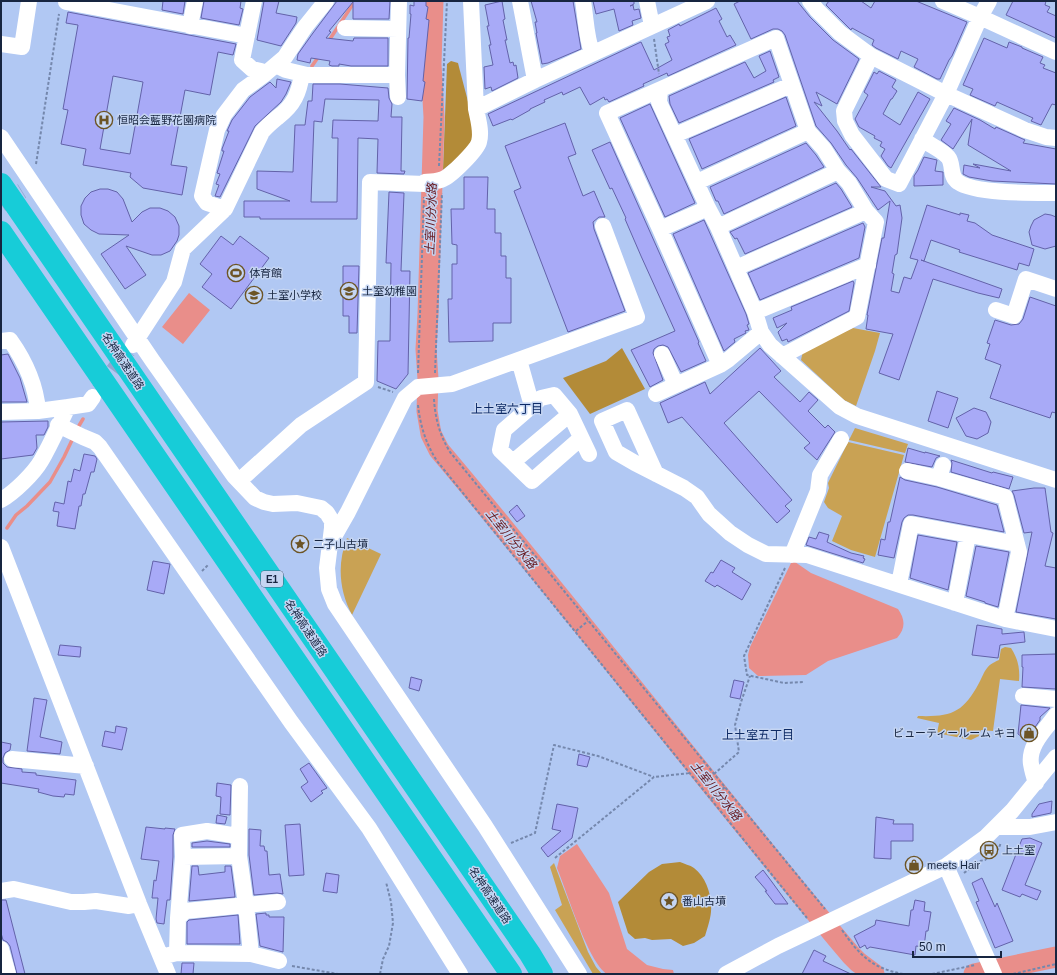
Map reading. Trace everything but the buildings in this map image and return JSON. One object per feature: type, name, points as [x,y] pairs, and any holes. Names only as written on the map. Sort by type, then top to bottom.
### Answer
[{"type":"highway","name":"名神高速道路","points":[[1,184],[525,947],[542,974]]},
{"type":"highway","name":"E1","points":[[1,232],[510,974]]},
{"type":"street","points":[[1,44],[22,47],[28,1]]},
{"type":"street","points":[[190,26],[194,1]]},
{"type":"street","points":[[254,1],[242,60],[252,69],[261,71],[271,69],[286,70],[302,74],[397,75]]},
{"type":"street","points":[[225,209],[206,203],[202,196],[217,130],[224,115],[243,90],[271,69],[285,56],[305,27],[326,1]]},
{"type":"street","points":[[398,97],[397,75],[399,1]]},
{"type":"street","points":[[239,481],[301,425],[366,382],[370,182],[433,182],[447,177],[468,157],[479,143],[480,135],[476,109],[471,1]]},
{"type":"street","points":[[520,1],[535,80]]},
{"type":"street","points":[[583,1],[586,30],[592,53]]},
{"type":"street","points":[[647,1],[652,26]]},
{"type":"street","points":[[476,109],[592,53],[707,1]]},
{"type":"street","points":[[810,1],[840,34],[871,56],[946,94],[1025,130],[1046,138],[1056,138]]},
{"type":"street","points":[[943,1],[980,16],[1056,52]]},
{"type":"street","points":[[871,56],[844,111],[845,121],[852,135],[886,178],[899,184],[946,94],[980,16],[989,1]]},
{"type":"street","points":[[63,5],[66,2],[247,36]]},
{"type":"street","points":[[345,28],[398,29]]},
{"type":"street","points":[[720,365],[607,113],[776,38],[808,131],[824,149],[838,171],[849,183],[866,211],[876,222],[857,317],[782,356]]},
{"type":"street","points":[[135,342],[174,282],[183,249],[225,209],[262,132],[268,124],[280,116],[295,99],[300,89],[302,74]]},
{"type":"street","points":[[675,135],[791,84]]},
{"type":"street","points":[[660,90],[659,102],[718,227],[755,312],[761,332],[770,345],[840,407],[857,416],[1056,480]]},
{"type":"street","points":[[697,182],[808,131]]},
{"type":"street","points":[[1,137],[28,184],[135,342],[239,481],[255,498],[264,502],[273,504],[297,503],[321,508],[327,513],[332,521],[327,568],[329,588],[335,604],[499,848],[580,974]]},
{"type":"street","points":[[922,140],[947,156],[950,161],[952,176],[957,182],[969,187],[1006,192],[1056,193]]},
{"type":"street","points":[[718,227],[838,171]]},
{"type":"street","points":[[660,230],[708,208]]},
{"type":"street","points":[[736,268],[866,211]]},
{"type":"street","points":[[330,543],[348,512],[405,398],[418,387],[452,384],[637,317],[603,226]]},
{"type":"street","points":[[755,312],[868,265]]},
{"type":"street","points":[[996,310],[1014,316],[1026,279],[1056,289]]},
{"type":"street","points":[[656,394],[720,365],[761,332]]},
{"type":"street","points":[[1,341],[10,340],[26,366],[37,401],[38,411]]},
{"type":"street","points":[[662,354],[676,385]]},
{"type":"street","points":[[519,360],[532,406]]},
{"type":"street","points":[[581,438],[532,481],[500,450],[504,430],[541,398],[554,395],[570,414],[589,454]]},
{"type":"street","points":[[1,412],[38,411],[88,404],[93,397]]},
{"type":"street","points":[[1,500],[14,491],[41,462],[68,407]]},
{"type":"street","points":[[513,462],[570,414]]},
{"type":"street","points":[[60,426],[95,442],[100,447],[291,722],[369,828],[460,974]]},
{"type":"street","points":[[792,554],[818,491],[820,475],[841,439]]},
{"type":"street","points":[[907,471],[941,471],[1005,497],[1019,552],[1006,619]]},
{"type":"street","points":[[656,474],[671,480],[691,492],[697,497],[719,524],[748,545],[766,554],[808,555],[1006,619],[1056,629]]},
{"type":"street","points":[[899,584],[911,524],[1017,544]]},
{"type":"street","points":[[955,603],[968,535]]},
{"type":"street","points":[[1,547],[139,904],[168,974]]},
{"type":"street","points":[[1023,696],[1056,699]]},
{"type":"street","points":[[1036,782],[1031,764],[1032,753],[1036,742],[1056,715]]},
{"type":"street","points":[[726,974],[778,946],[946,866],[986,837],[1012,811],[1056,757]]},
{"type":"street","points":[[12,759],[86,766]]},
{"type":"street","points":[[240,786],[238,836],[239,856],[251,954]]},
{"type":"street","points":[[996,827],[1030,827],[1056,822]]},
{"type":"street","points":[[177,953],[183,857],[182,835],[207,831],[238,836]]},
{"type":"street","points":[[183,857],[239,856]]},
{"type":"street","points":[[946,866],[994,974]]},
{"type":"street","points":[[1,891],[14,889],[71,902],[96,901],[128,906],[139,904]]},
{"type":"street","points":[[178,918],[185,911],[278,902]]},
{"type":"street","points":[[1,949],[8,974]]},
{"type":"street","points":[[161,957],[177,953],[251,954],[279,961]]},
{"type":"path","points":[[447,1],[418,387],[421,425],[427,444],[434,455],[816,928]]},
{"type":"path","points":[[28,184],[35,168],[63,5]]},
{"type":"path","points":[[652,26],[660,90]]},
{"type":"path","points":[[433,182],[435,414],[439,430],[450,452],[515,534],[835,919],[853,946],[868,961],[886,970],[903,974]]},
{"type":"path","points":[[506,543],[515,534]]},
{"type":"path","points":[[792,554],[744,656],[747,675],[784,683],[803,682]]},
{"type":"path","points":[[576,631],[588,621]]},
{"type":"path","points":[[714,774],[739,752],[735,724],[740,702],[750,676]]},
{"type":"path","points":[[499,848],[535,833],[554,745],[598,756],[654,777],[690,773]]},
{"type":"path","points":[[556,858],[654,777]]},
{"type":"path","points":[[711,799],[725,788]]},
{"type":"path","points":[[380,974],[382,959],[389,946],[393,923],[384,877],[384,869],[389,860]]},
{"type":"path","points":[[279,961],[296,967],[338,974]]},
{"type":"path","points":[[932,974],[979,964]]},
{"type":"path","points":[[1014,974],[1056,964]]},
{"type":"shaded area","points":[[451,61],[458,63],[471,114],[474,139],[472,144],[465,152],[443,170],[447,64]]},
{"type":"shaded area","points":[[189,293],[210,310],[183,344],[162,327]]},
{"type":"shaded area","points":[[853,328],[880,333],[856,406],[844,400],[801,360],[803,351]]},
{"type":"shaded area","points":[[622,348],[645,389],[590,414],[563,378],[606,361]]},
{"type":"shaded area","points":[[855,428],[908,444],[905,453],[849,440]]},
{"type":"shaded area","points":[[848,442],[904,455],[875,557],[851,550],[832,541],[842,516],[828,508],[824,502],[829,488],[828,483]]},
{"type":"shaded area","points":[[347,538],[381,554],[352,615],[344,596],[341,577],[342,557]]},
{"type":"shaded area","points":[[795,562],[811,573],[898,609],[904,624],[902,631],[897,638],[828,661],[806,675],[758,676],[749,668],[748,655],[750,647],[791,563]]},
{"type":"shaded area","points":[[1005,647],[1011,648],[1017,660],[1019,668],[1019,681],[1000,679],[993,731],[981,730],[979,736],[971,740],[937,733],[939,723],[917,718],[918,716],[948,714],[961,707],[973,693],[986,669],[991,664],[999,660],[1001,649]]},
{"type":"shaded area","points":[[577,844],[609,893],[627,949],[647,965],[673,970],[674,974],[607,974],[600,967],[585,942],[557,868],[560,856]]},
{"type":"shaded area","points":[[680,862],[698,871],[709,890],[711,913],[705,936],[694,943],[683,946],[671,939],[635,939],[628,933],[618,902],[649,872],[662,864]]},
{"type":"shaded area","points":[[554,863],[588,952],[596,967],[602,974],[593,974],[555,910],[562,905],[550,867]]},
{"type":"waterway","points":[[328,42],[355,1]]},
{"type":"waterway","name":"土室川分水路","points":[[433,1],[431,64],[434,117],[426,349],[428,379],[427,411],[431,434],[439,450],[799,892],[851,955],[874,974]]},
{"type":"waterway","points":[[312,66],[319,56]]},
{"type":"waterway","points":[[77,429],[83,419]]},
{"type":"waterway","points":[[7,528],[16,515],[27,506],[50,482],[73,438]]},
{"type":"waterway","points":[[974,974],[1056,957]]},
{"type":"tunnel","points":[[1,204],[22,191]]},
{"type":"tunnel","points":[[99,390],[128,351]]},
{"type":"place","name":"恒昭会藍野花園病院","points":[[104,120]]},
{"type":"place","name":"体育館","points":[[236,273]]},
{"type":"place","name":"土室幼稚園","points":[[349,291]]},
{"type":"place","name":"土室小学校","points":[[254,295]]},
{"type":"place","name":"二子山古墳","points":[[300,544]]},
{"type":"place","name":"ビューティールーム キヨ","points":[[1029,733]]},
{"type":"place","name":"上土室","points":[[989,850]]},
{"type":"place","name":"meets Hair","points":[[914,865]]},
{"type":"place","name":"番山古墳","points":[[669,901]]},
{"type":"district","name":"上土室六丁目","points":[[507,409]]},
{"type":"district","name":"上土室五丁目","points":[[758,735]]}]
